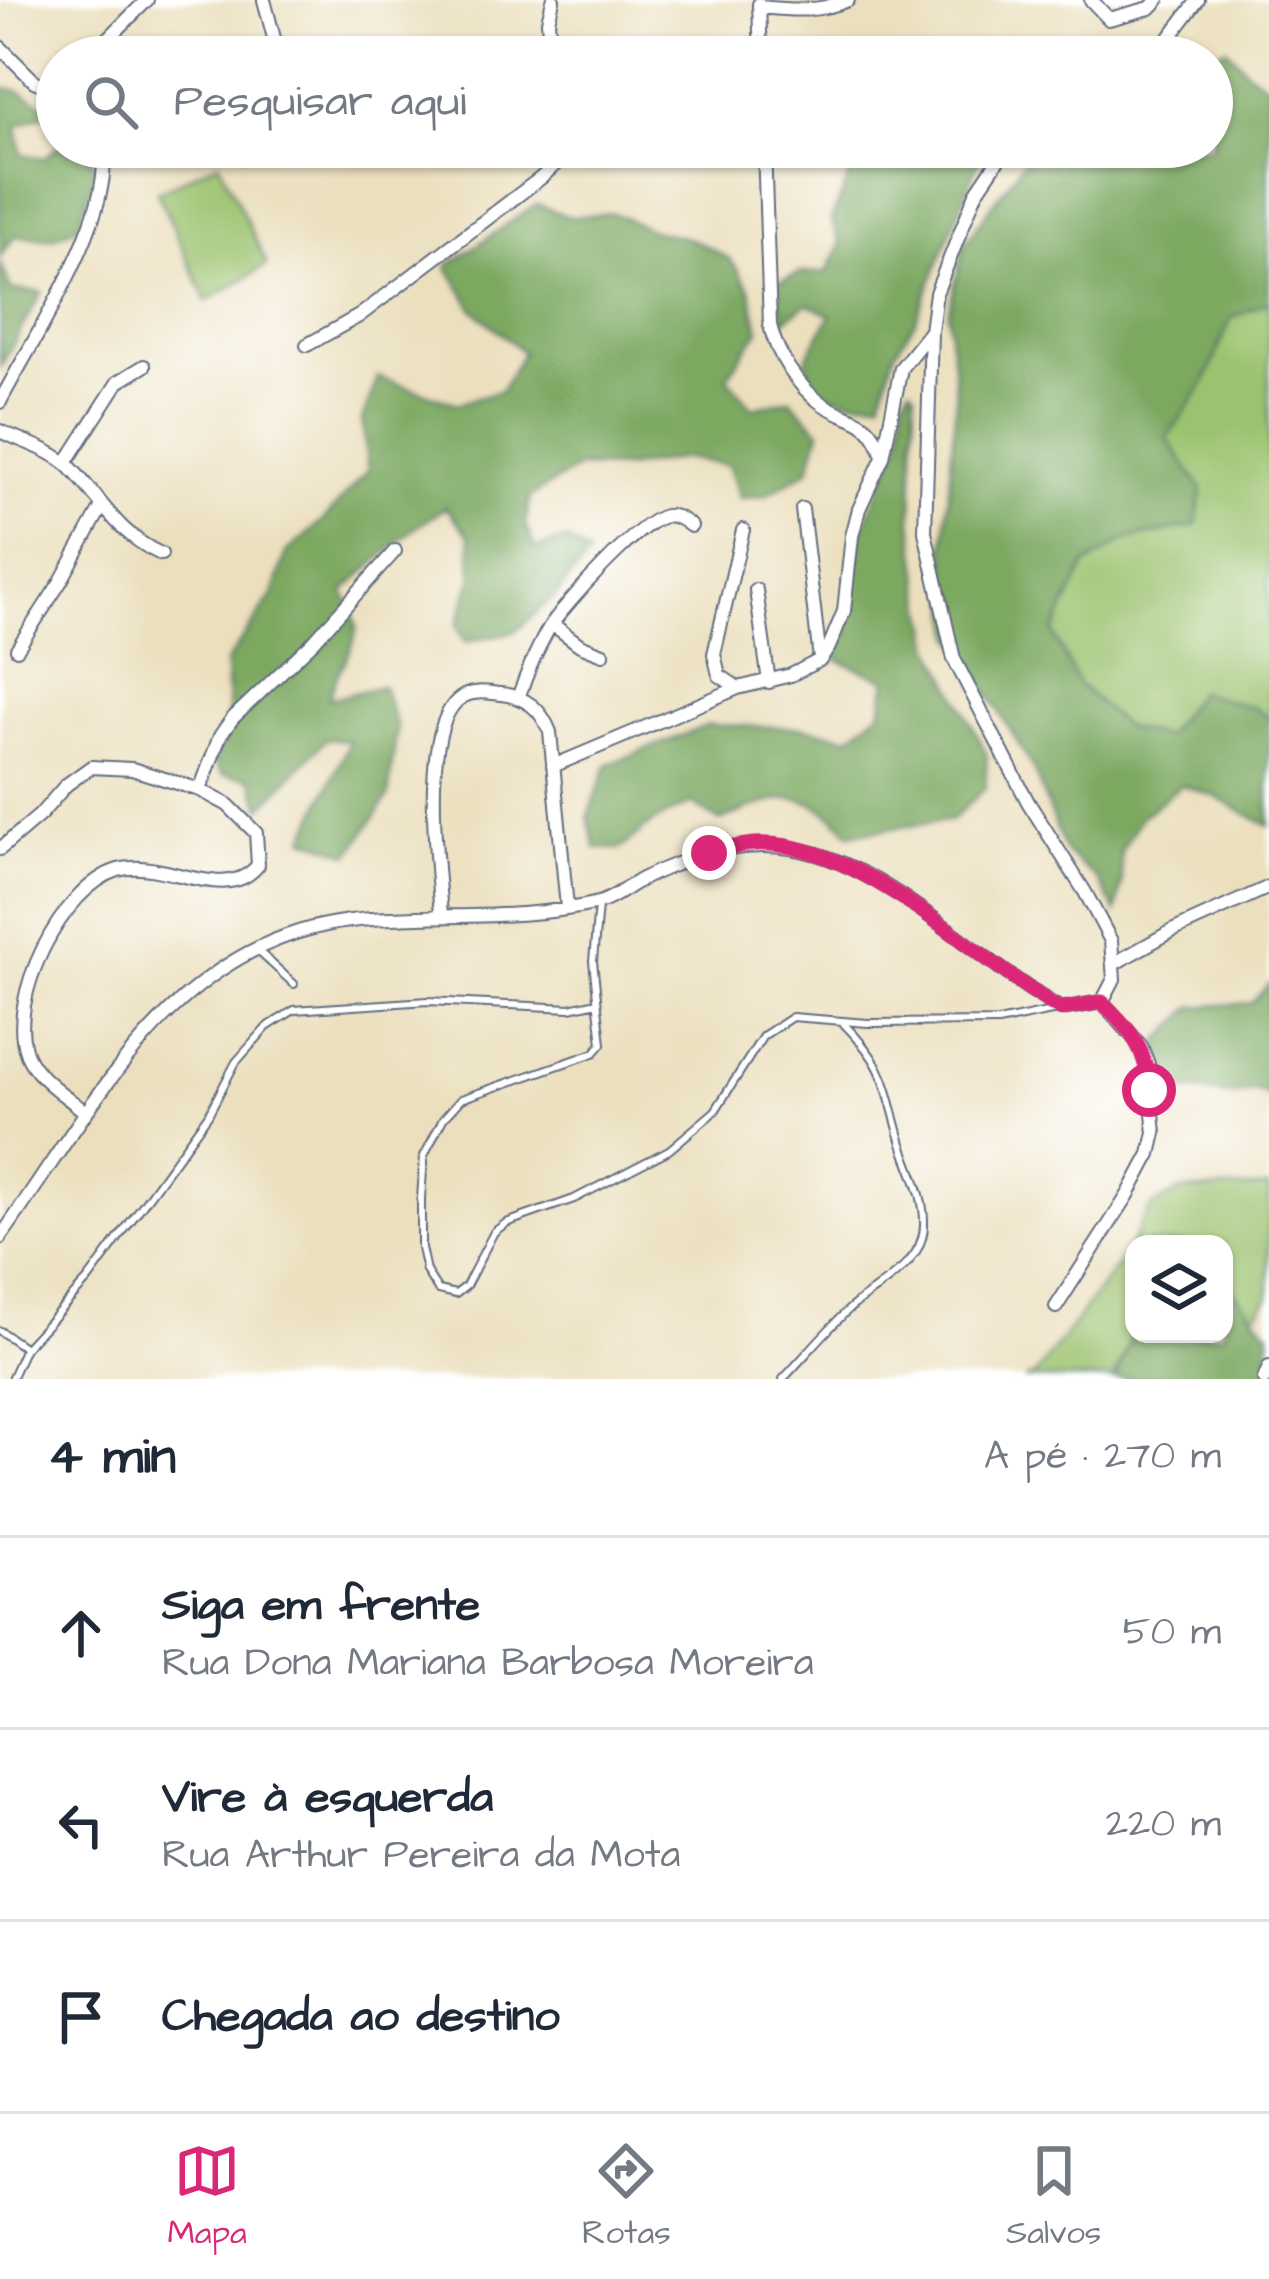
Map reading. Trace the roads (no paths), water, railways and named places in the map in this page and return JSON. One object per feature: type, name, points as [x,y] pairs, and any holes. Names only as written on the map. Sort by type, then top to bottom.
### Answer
[{"type":"street","points":[[111,36],[147,0]]},
{"type":"street","points":[[265,0],[274,36]]},
{"type":"street","points":[[549,36],[553,0]]},
{"type":"street","points":[[760,36],[759,4],[812,10],[848,0]]},
{"type":"street","points":[[1091,0],[1109,19],[1150,8],[1158,0]]},
{"type":"street","points":[[1171,36],[1198,0]]},
{"type":"street","points":[[0,47],[36,82]]},
{"type":"street","points":[[0,402],[80,250],[98,204],[104,168]]},
{"type":"street","points":[[307,345],[358,316],[551,168]]},
{"type":"street","points":[[765,168],[770,325],[775,347],[814,397],[866,424],[884,457]]},
{"type":"street","points":[[993,168],[976,193],[936,293],[925,532],[954,659],[1028,802],[1104,926],[1115,963],[1114,979],[1102,1002]]},
{"type":"street","points":[[553,766],[738,688],[769,682],[820,660],[844,611],[856,522],[884,457],[902,368],[931,331]]},
{"type":"street","points":[[66,463],[118,382],[144,366]]},
{"type":"street","points":[[0,431],[66,463],[101,508],[140,545],[161,554]]},
{"type":"street","points":[[16,649],[62,580],[101,508]]},
{"type":"street","points":[[802,509],[820,660]]},
{"type":"street","points":[[518,698],[552,624],[645,527],[673,515],[691,526]]},
{"type":"street","points":[[738,688],[719,675],[714,653],[742,530]]},
{"type":"street","points":[[200,790],[220,736],[232,719],[313,642],[395,550]]},
{"type":"street","points":[[756,590],[769,682]]},
{"type":"street","points":[[552,624],[580,645],[603,654]]},
{"type":"street","points":[[441,915],[432,775],[448,717],[468,694],[518,698],[544,718],[567,907]]},
{"type":"street","points":[[0,849],[91,767],[132,769],[200,790],[228,805],[256,833],[260,855],[251,873],[234,882],[134,866],[114,871],[70,905],[44,946],[29,986],[23,1037],[26,1054],[36,1071],[86,1113]]},
{"type":"street","points":[[0,1238],[86,1113],[171,1007],[198,983],[255,947],[343,922],[598,904],[640,880],[709,853],[753,844],[780,845],[844,865],[952,932],[1060,1009],[1102,1002]]},
{"type":"street","points":[[1115,963],[1269,887]]},
{"type":"street","points":[[1056,1307],[1128,1195],[1150,1154],[1155,1133],[1148,1064],[1141,1046],[1102,1002]]},
{"type":"street","points":[[1264,1379],[1269,1367]]},
{"type":"lane","points":[[598,904],[593,961],[602,1044],[594,1054],[461,1100],[442,1119],[424,1156],[421,1248],[426,1271],[438,1290],[456,1294],[466,1286],[494,1232],[506,1223],[574,1199],[669,1150],[715,1112],[763,1036],[792,1017],[998,1022],[1060,1009]]},
{"type":"lane","points":[[255,947],[294,984]]},
{"type":"lane","points":[[11,1379],[26,1348],[102,1261],[208,1115],[236,1062],[267,1027],[294,1010],[428,1000],[570,1008],[597,1002]]},
{"type":"lane","points":[[783,1379],[847,1311],[904,1268],[925,1228],[920,1194],[887,1081],[869,1050],[841,1021]]},
{"type":"lane","points":[[0,1331],[26,1348]]}]
